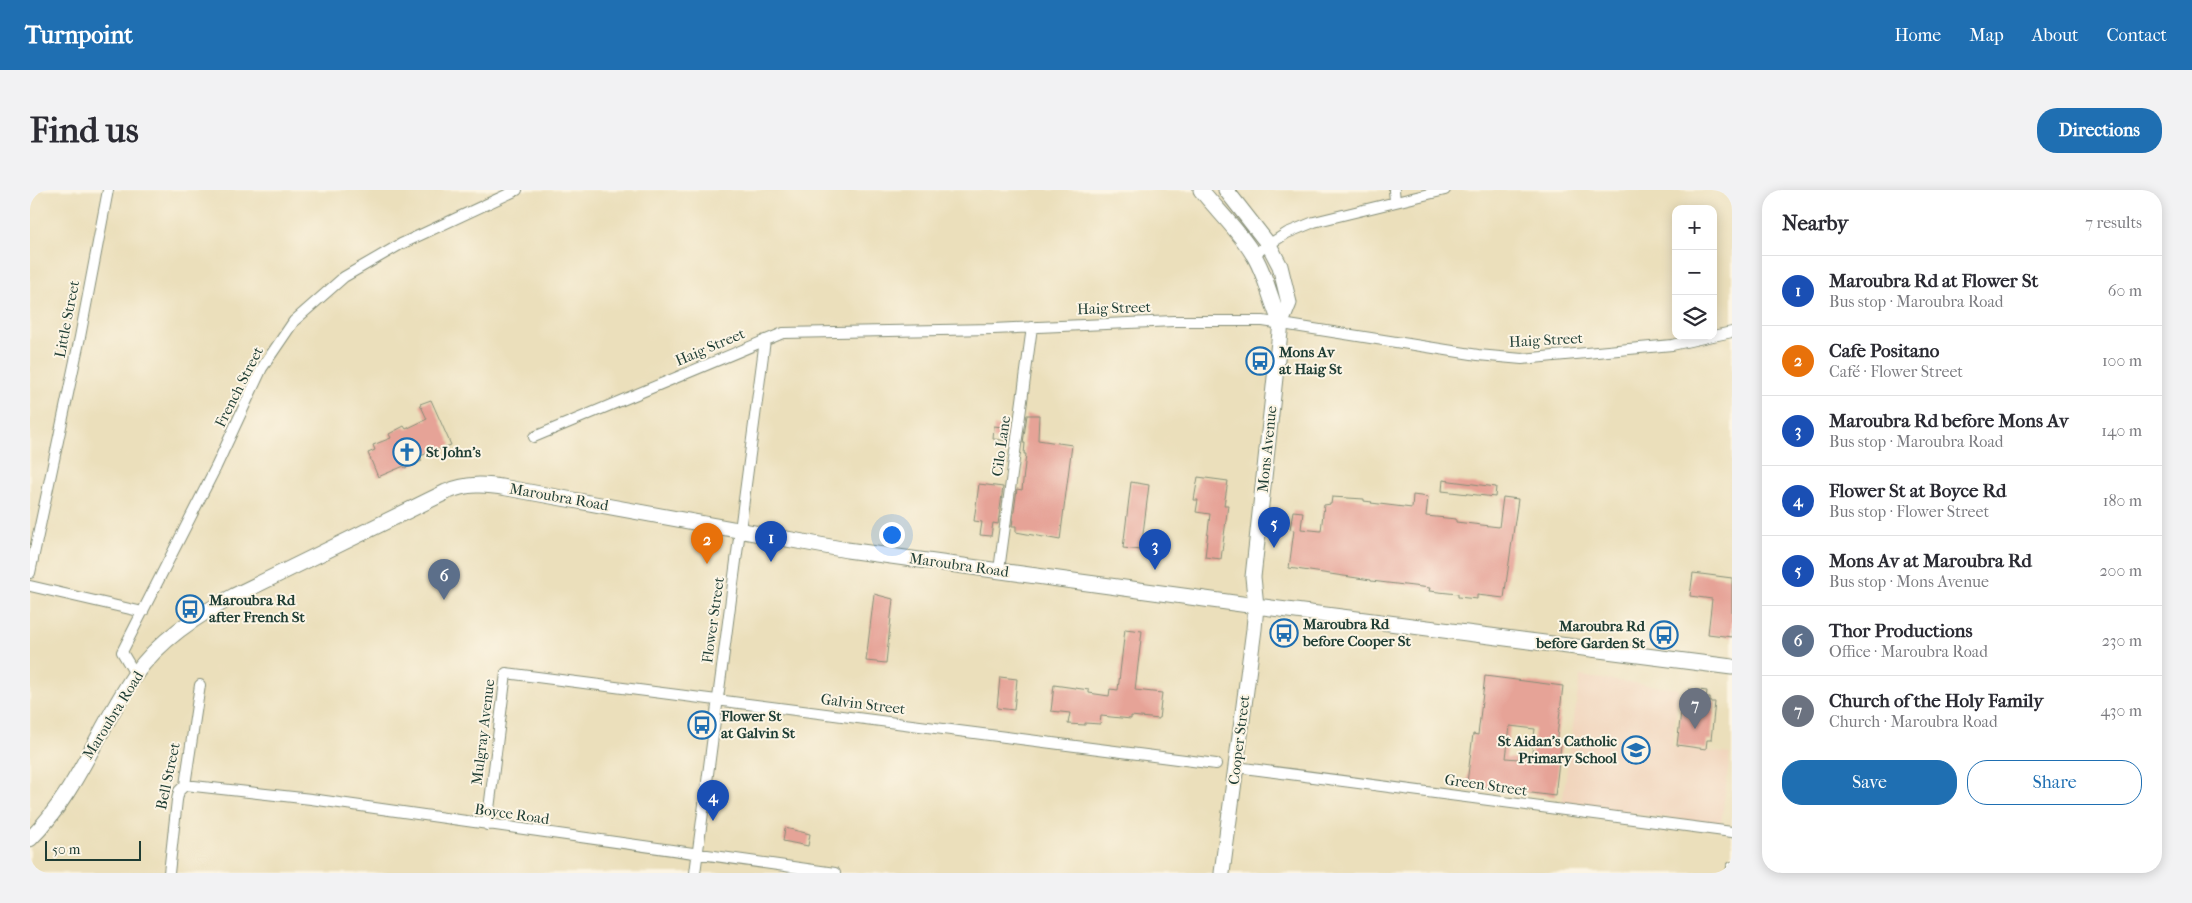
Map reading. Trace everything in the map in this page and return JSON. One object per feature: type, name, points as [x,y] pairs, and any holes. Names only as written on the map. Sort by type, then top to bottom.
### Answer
[{"type":"main road","points":[[1201,190],[1254,254],[1268,287],[1271,304],[1281,322]]},
{"type":"main road","name":"Mons Avenue","points":[[1226,190],[1269,245],[1280,266],[1289,302],[1281,322],[1253,578],[1256,606]]},
{"type":"main road","name":"Maroubra Road","points":[[30,839],[56,810],[136,674],[179,629],[206,610],[458,487],[475,484],[507,488],[848,550],[1256,606],[1732,667]]},
{"type":"main road","name":"Cooper Street","points":[[1222,873],[1256,606]]},
{"type":"street","name":"Little Street","points":[[30,573],[80,337],[108,190]]},
{"type":"street","name":"French Street","points":[[136,674],[122,652],[216,467],[262,368],[294,321],[344,277],[401,244],[517,190]]},
{"type":"street","points":[[1394,190],[1396,201]]},
{"type":"street","points":[[1254,254],[1287,234],[1314,222],[1445,190]]},
{"type":"street","name":"Haig Street","points":[[534,438],[783,333],[1032,327],[1174,321],[1263,321],[1281,322],[1478,355],[1522,360],[1672,345],[1694,340]]},
{"type":"street","name":"Cilo Lane","points":[[999,570],[1032,327]]},
{"type":"street","name":"Haig Street","points":[[1717,335],[1732,332]]},
{"type":"street","name":"Flower Street","points":[[695,873],[765,340]]},
{"type":"street","points":[[30,586],[143,612]]},
{"type":"street","name":"Galvin Street","points":[[506,672],[717,701],[1216,764]]},
{"type":"street","name":"Mulgray Avenue","points":[[487,825],[506,672]]},
{"type":"street","name":"Bell Street","points":[[169,873],[177,800],[179,791],[185,785],[200,685]]},
{"type":"street","name":"Green Street","points":[[1236,767],[1732,832]]},
{"type":"street","name":"Boyce Road","points":[[185,785],[321,800],[835,873]]},
{"type":"street","points":[[1731,873],[1732,867]]},
{"type":"shaded area","name":"St Aidan's Catholic Primary School","points":[[1580,676],[1679,689],[1672,746],[1730,754],[1721,825],[1562,804]]},
{"type":"building","points":[[431,400],[451,445],[420,456],[422,461],[378,477],[368,453],[375,450],[373,445],[391,438],[389,434],[404,426],[406,429],[427,419],[420,404]]},
{"type":"building","points":[[1027,415],[1039,415],[1038,440],[1072,445],[1060,540],[1016,532],[1016,526],[1012,526],[1017,489],[1022,490],[1026,454],[1024,454],[1025,443],[1023,443]]},
{"type":"building","points":[[994,426],[1011,428],[1010,441],[993,439]]},
{"type":"building","points":[[1198,477],[1228,481],[1224,505],[1228,505],[1221,559],[1205,557],[1210,514],[1196,512],[1198,500],[1194,500]]},
{"type":"building","points":[[1443,480],[1496,487],[1495,497],[1442,491]]},
{"type":"building","points":[[1131,482],[1149,485],[1141,550],[1123,548]]},
{"type":"building","points":[[979,484],[1003,487],[998,524],[993,523],[991,536],[980,535],[982,522],[974,521]]},
{"type":"building","points":[[1413,495],[1428,497],[1426,516],[1456,519],[1456,522],[1499,527],[1503,497],[1518,499],[1504,598],[1477,595],[1477,599],[1458,597],[1458,594],[1429,591],[1430,588],[1289,568],[1294,530],[1290,529],[1293,511],[1303,512],[1301,529],[1321,531],[1324,505],[1331,504],[1332,497],[1364,499],[1364,501],[1371,503],[1412,508]]},
{"type":"building","points":[[1693,573],[1732,578],[1732,637],[1708,634],[1712,599],[1690,596]]},
{"type":"building","points":[[874,594],[893,599],[886,663],[866,661]]},
{"type":"building","points":[[1125,629],[1142,631],[1135,690],[1162,693],[1159,719],[1131,716],[1131,719],[1101,716],[1100,724],[1068,724],[1070,713],[1051,711],[1054,685],[1089,690],[1089,693],[1109,696],[1110,689],[1118,690]]},
{"type":"building","points":[[1485,676],[1563,686],[1556,745],[1561,745],[1555,796],[1469,785],[1467,783],[1473,734],[1478,735]],"holes":[[[1510,726],[1535,729],[1531,760],[1506,758]]]},
{"type":"building","points":[[1000,677],[1017,679],[1014,710],[997,708]]},
{"type":"building","points":[[1689,689],[1707,691],[1706,698],[1710,698],[1710,702],[1715,702],[1711,740],[1707,740],[1706,749],[1677,745],[1683,695],[1688,695]]},
{"type":"building","points":[[785,828],[810,834],[808,846],[783,841]]},
{"type":"place","name":"Mons Av at Haig St","points":[[1260,361]]},
{"type":"place","name":"St John's","points":[[407,452]]},
{"type":"place","name":"Mons Av at Maroubra Rd","points":[[1274,548]]},
{"type":"place","name":"Maroubra Rd at Flower St","points":[[771,562]]},
{"type":"place","name":"Cafe Positano","points":[[707,564]]},
{"type":"place","name":"Maroubra Rd before Mons Av","points":[[1155,570]]},
{"type":"place","name":"Thor Productions","points":[[444,600]]},
{"type":"place","name":"Maroubra Rd after French St","points":[[190,609]]},
{"type":"place","name":"Maroubra Rd before Cooper St","points":[[1284,633]]},
{"type":"place","name":"Maroubra Rd before Garden St","points":[[1664,635]]},
{"type":"place","name":"Flower St at Galvin St","points":[[702,725]]},
{"type":"place","name":"Church of the Holy Family","points":[[1695,729]]},
{"type":"place","name":"St Aidan's Catholic Primary School","points":[[1636,750]]},
{"type":"place","name":"Flower St at Boyce Rd","points":[[713,821]]}]
